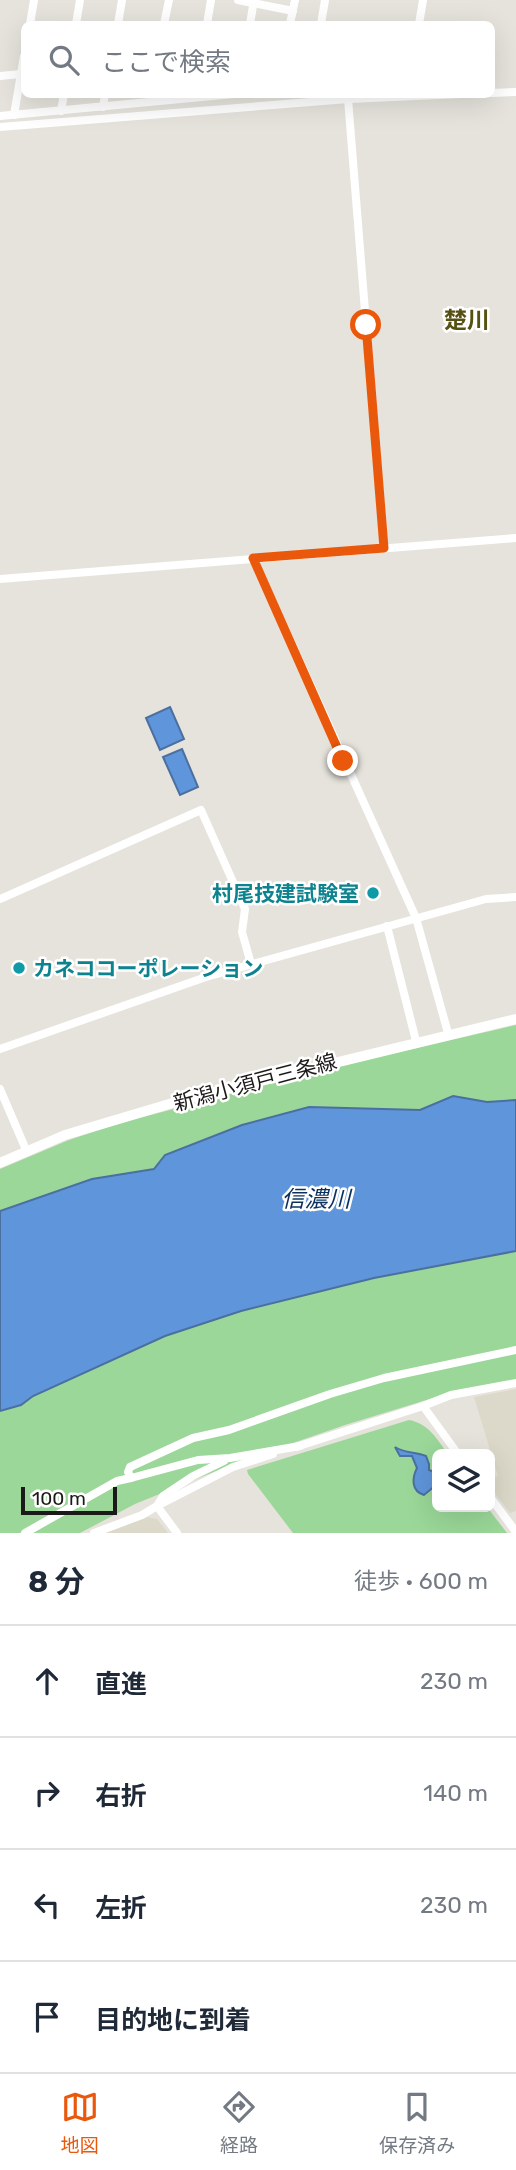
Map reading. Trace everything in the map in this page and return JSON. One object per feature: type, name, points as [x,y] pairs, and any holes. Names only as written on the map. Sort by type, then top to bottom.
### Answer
[{"type":"main road","name":"新潟小須戸三条線","points":[[0,1163],[65,1135],[186,1099],[416,1041],[516,1019]]},
{"type":"street","points":[[30,21],[34,0]]},
{"type":"street","points":[[76,21],[80,0]]},
{"type":"street","points":[[118,21],[122,0]]},
{"type":"street","points":[[165,21],[169,0]]},
{"type":"street","points":[[208,21],[211,0]]},
{"type":"street","points":[[238,0],[293,11]]},
{"type":"street","points":[[291,21],[295,0]]},
{"type":"street","points":[[322,21],[325,0]]},
{"type":"street","points":[[419,21],[422,0]]},
{"type":"street","points":[[251,21],[254,2]]},
{"type":"street","points":[[0,76],[21,74],[14,116]]},
{"type":"street","points":[[495,93],[516,92]]},
{"type":"street","points":[[61,111],[63,98]]},
{"type":"street","points":[[103,107],[104,98]]},
{"type":"street","points":[[0,127],[363,98]]},
{"type":"street","points":[[0,116],[103,107],[151,99],[149,116]]},
{"type":"street","points":[[348,99],[384,548]]},
{"type":"street","points":[[0,579],[516,538]]},
{"type":"street","points":[[253,558],[416,918],[448,1034]]},
{"type":"street","points":[[0,899],[201,810],[245,909],[242,932],[251,964]]},
{"type":"street","points":[[0,1049],[136,1000],[251,964],[486,898],[516,897]]},
{"type":"street","points":[[387,926],[416,1041]]},
{"type":"street","points":[[0,1089],[27,1152]]},
{"type":"street","points":[[131,1478],[128,1472],[130,1467],[193,1438],[229,1430],[384,1378],[516,1350]]},
{"type":"street","points":[[94,1533],[142,1515],[233,1467],[451,1395],[516,1383]]},
{"type":"street","points":[[423,1406],[454,1449]]},
{"type":"street","points":[[24,1533],[117,1481],[198,1460],[230,1458],[300,1446]]},
{"type":"street","points":[[157,1506],[163,1496],[193,1476],[230,1458]]},
{"type":"street","points":[[495,1504],[516,1532]]},
{"type":"street","points":[[157,1506],[177,1533]]},
{"type":"shaded area","points":[[516,1389],[516,1511],[510,1513],[495,1494],[495,1477],[498,1476],[495,1449],[490,1449],[474,1397]]},
{"type":"shaded area","points":[[146,1517],[157,1519],[168,1533],[104,1533]]},
{"type":"green space","points":[[516,1025],[516,1100],[487,1102],[456,1096],[420,1110],[309,1107],[154,1169],[92,1179],[0,1211],[0,1169],[69,1140],[120,1123],[330,1068]]},
{"type":"green space","points":[[516,1251],[516,1381],[446,1394],[238,1462],[135,1504],[80,1533],[0,1533],[0,1411],[21,1405],[36,1394],[165,1336],[241,1311],[374,1278]]},
{"type":"green space","points":[[409,1420],[427,1428],[444,1449],[432,1449],[432,1512],[491,1512],[507,1533],[293,1533],[247,1470]]},
{"type":"water","points":[[170,707],[184,739],[160,750],[146,718]]},
{"type":"water","points":[[182,749],[198,787],[180,795],[163,757]]},
{"type":"water","name":"信濃川","points":[[453,1096],[487,1102],[516,1100],[516,1251],[374,1278],[241,1311],[165,1336],[33,1396],[21,1405],[0,1411],[0,1211],[92,1179],[154,1169],[165,1155],[242,1125],[309,1107],[420,1110]]},
{"type":"water","points":[[395,1447],[426,1456],[429,1470],[432,1471],[432,1488],[424,1495],[415,1487],[414,1476],[417,1468],[412,1456],[400,1456]]},
{"type":"place","name":"村尾技建試験室","points":[[373,893]]},
{"type":"place","name":"カネココーポレーション","points":[[19,968]]},
{"type":"district","name":"楚川","points":[[467,320]]},
{"type":"route","points":[[343,761],[253,558],[384,548],[366,325]]}]
